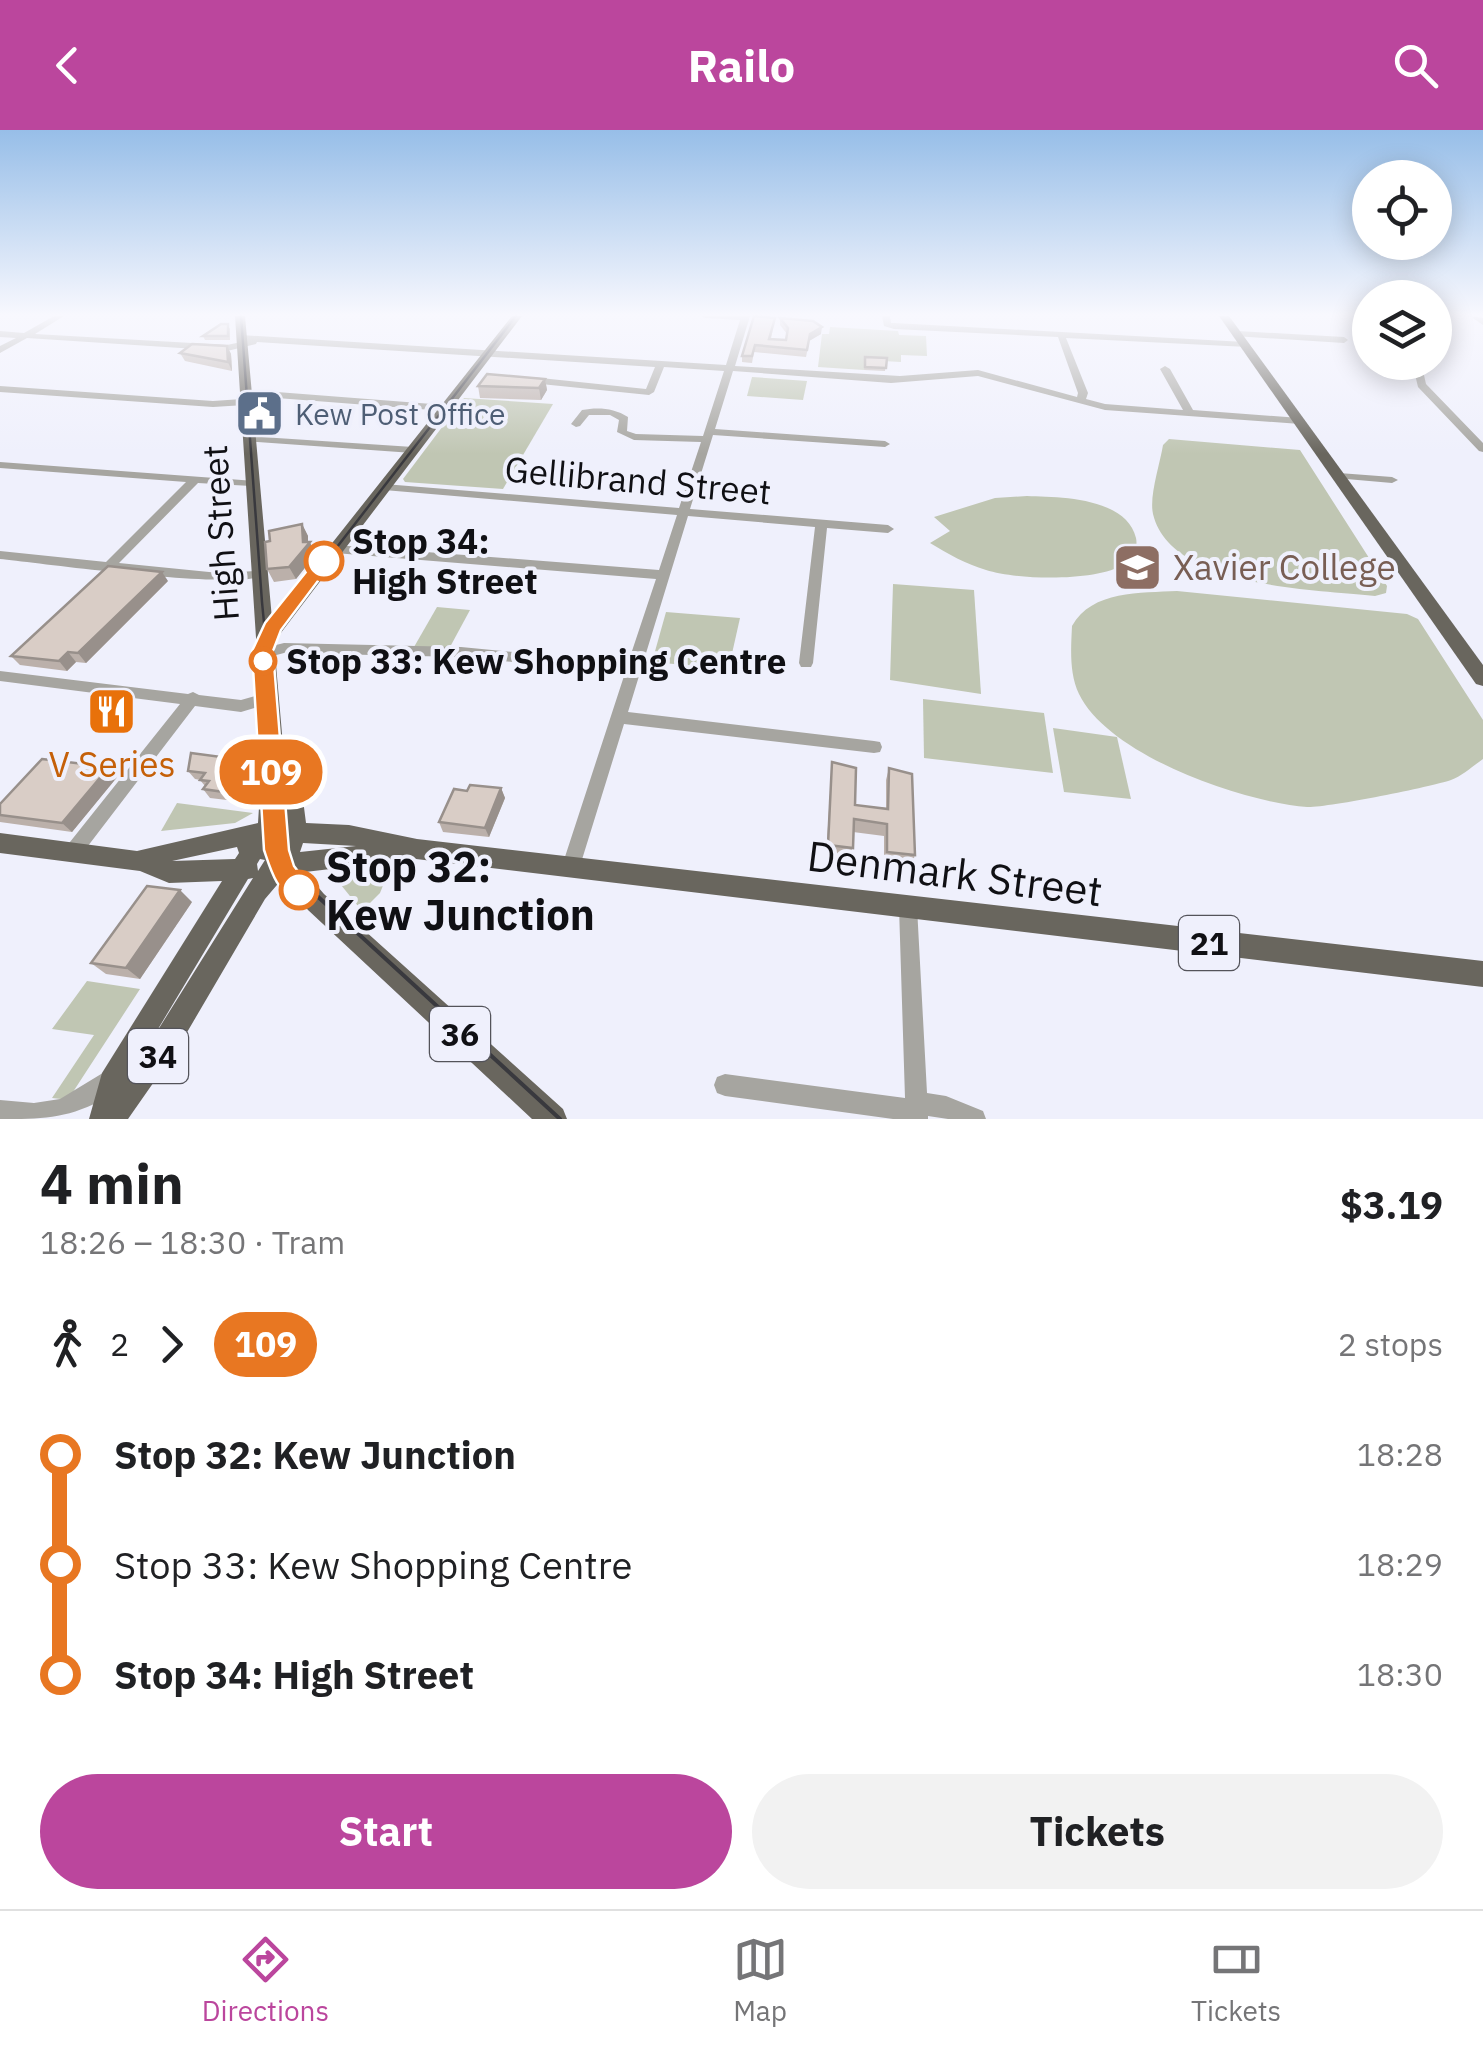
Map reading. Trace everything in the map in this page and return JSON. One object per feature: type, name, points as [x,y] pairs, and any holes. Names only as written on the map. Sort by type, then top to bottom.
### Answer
[{"type":"main road","name":"High Street","points":[[242,362],[273,745],[268,782],[270,821],[242,870]]},
{"type":"main road","points":[[265,647],[335,549],[483,362]]},
{"type":"main road","points":[[1257,362],[1483,679]]},
{"type":"main road","name":"High Street","points":[[273,745],[288,774],[294,834],[282,864]]},
{"type":"main road","name":"21","points":[[260,842],[294,834]]},
{"type":"main road","name":"Denmark Street","points":[[294,834],[374,836],[417,849],[1483,974]]},
{"type":"main road","points":[[142,861],[260,842],[282,864]]},
{"type":"main road","name":"21","points":[[0,844],[142,861],[165,872],[204,873],[282,864]]},
{"type":"main road","name":"Denmark Street","points":[[282,864],[417,849]]},
{"type":"main road","name":"36","points":[[282,864],[316,902],[546,1116]]},
{"type":"main road","name":"34","points":[[107,1119],[142,1082],[257,891],[282,864]]},
{"type":"main road","name":"34","points":[[107,1119],[116,1076],[242,870]]},
{"type":"main road","points":[[199,937],[214,890],[212,880],[204,873]]},
{"type":"street","points":[[629,362],[899,379],[978,373],[1105,407],[1297,417]]},
{"type":"street","points":[[571,866],[730,362]]},
{"type":"street","points":[[1071,362],[1081,401]]},
{"type":"street","points":[[516,380],[649,392],[661,364]]},
{"type":"street","points":[[1166,369],[1189,412]]},
{"type":"street","points":[[1420,380],[1483,450]]},
{"type":"street","points":[[0,389],[213,404],[245,401],[264,394],[446,408]]},
{"type":"street","points":[[576,424],[586,412],[600,412],[620,415],[624,419],[622,432],[634,438],[708,435],[885,444]]},
{"type":"street","points":[[248,440],[413,450]]},
{"type":"street","points":[[0,465],[251,483]]},
{"type":"street","points":[[1339,476],[1392,480]]},
{"type":"street","points":[[109,566],[190,480]]},
{"type":"street","name":"Gellibrand Street","points":[[384,488],[888,529]]},
{"type":"street","points":[[806,663],[821,523]]},
{"type":"street","points":[[335,549],[664,575]]},
{"type":"street","points":[[0,555],[219,578],[257,575]]},
{"type":"street","points":[[265,647],[460,652],[634,668]]},
{"type":"street","points":[[1,676],[244,706],[270,698]]},
{"type":"street","points":[[72,852],[194,698]]},
{"type":"street","points":[[618,717],[874,747]]},
{"type":"street","points":[[908,908],[917,1113]]},
{"type":"street","points":[[0,1111],[37,1118],[76,1105],[116,1076]]},
{"type":"street","points":[[725,1084],[917,1113],[946,1107],[975,1119]]},
{"type":"green space","points":[[819,362],[865,362],[864,370],[818,367]]},
{"type":"green space","points":[[752,377],[807,381],[803,400],[747,396]]},
{"type":"green space","points":[[464,398],[553,404],[503,489],[405,482],[403,479]]},
{"type":"green space","points":[[1169,439],[1300,450],[1387,586],[1386,593],[1375,596],[1284,587],[1216,571],[1187,557],[1165,539],[1153,514],[1155,480],[1163,445]]},
{"type":"green space","points":[[1027,496],[1090,502],[1119,514],[1130,524],[1136,538],[1133,556],[1125,564],[1096,574],[1036,577],[986,570],[930,543],[950,531],[934,517],[995,498]]},
{"type":"green space","points":[[893,584],[974,590],[981,694],[890,680]]},
{"type":"green space","points":[[1177,591],[1407,614],[1418,619],[1483,720],[1483,759],[1459,776],[1440,783],[1307,807],[1249,796],[1147,756],[1118,737],[1079,694],[1072,669],[1072,626],[1081,614],[1105,600],[1133,593]]},
{"type":"green space","points":[[437,607],[470,610],[450,647],[414,647]]},
{"type":"green space","points":[[666,612],[740,618],[731,658],[707,667],[652,662]]},
{"type":"green space","points":[[923,699],[1044,713],[1053,773],[924,758]]},
{"type":"green space","points":[[1053,728],[1117,737],[1131,799],[1064,792]]},
{"type":"green space","points":[[177,803],[253,813],[235,823],[161,831]]},
{"type":"green space","points":[[388,873],[380,893],[362,911],[337,880],[340,876]]},
{"type":"green space","points":[[87,981],[140,989],[71,1095],[52,1098],[94,1035],[52,1029]]},
{"type":"building","points":[[865,362],[887,362],[886,368],[865,367]]},
{"type":"building","points":[[487,374],[545,379],[539,388],[478,386]]},
{"type":"building","points":[[302,524],[303,542],[310,542],[289,567],[267,569],[265,542],[270,541],[269,531]]},
{"type":"building","points":[[108,566],[162,572],[78,653],[68,652],[59,661],[11,656]]},
{"type":"building","points":[[191,753],[244,760],[245,795],[203,789],[209,781],[200,780],[205,773],[188,771]]},
{"type":"building","points":[[42,759],[109,767],[62,823],[0,815],[0,804]]},
{"type":"building","points":[[832,762],[856,768],[855,805],[888,809],[889,768],[912,774],[915,855],[887,852],[887,824],[854,819],[853,848],[828,845]]},
{"type":"building","points":[[470,785],[501,788],[485,828],[439,822],[454,789],[467,791]]},
{"type":"building","points":[[147,886],[180,890],[126,968],[91,963]]},
{"type":"tram line","points":[[244,362],[266,639]]},
{"type":"tram line","points":[[266,639],[480,362]]},
{"type":"tram line","name":"109","points":[[299,890],[280,866],[276,850],[262,651],[272,628],[324,561]]},
{"type":"tram line","points":[[266,639],[285,840]]},
{"type":"tram line","points":[[285,837],[287,860],[303,883],[560,1119]]},
{"type":"place","name":"Kew Post Office","points":[[260,413]]},
{"type":"place","name":"Stop 34: High Street","points":[[324,561]]},
{"type":"place","name":"Xavier College","points":[[1138,567]]},
{"type":"place","name":"Stop 33: Kew Shopping Centre","points":[[263,661]]},
{"type":"place","name":"V Series","points":[[112,712]]},
{"type":"place","name":"Stop 32: Kew Junction","points":[[299,890]]}]
